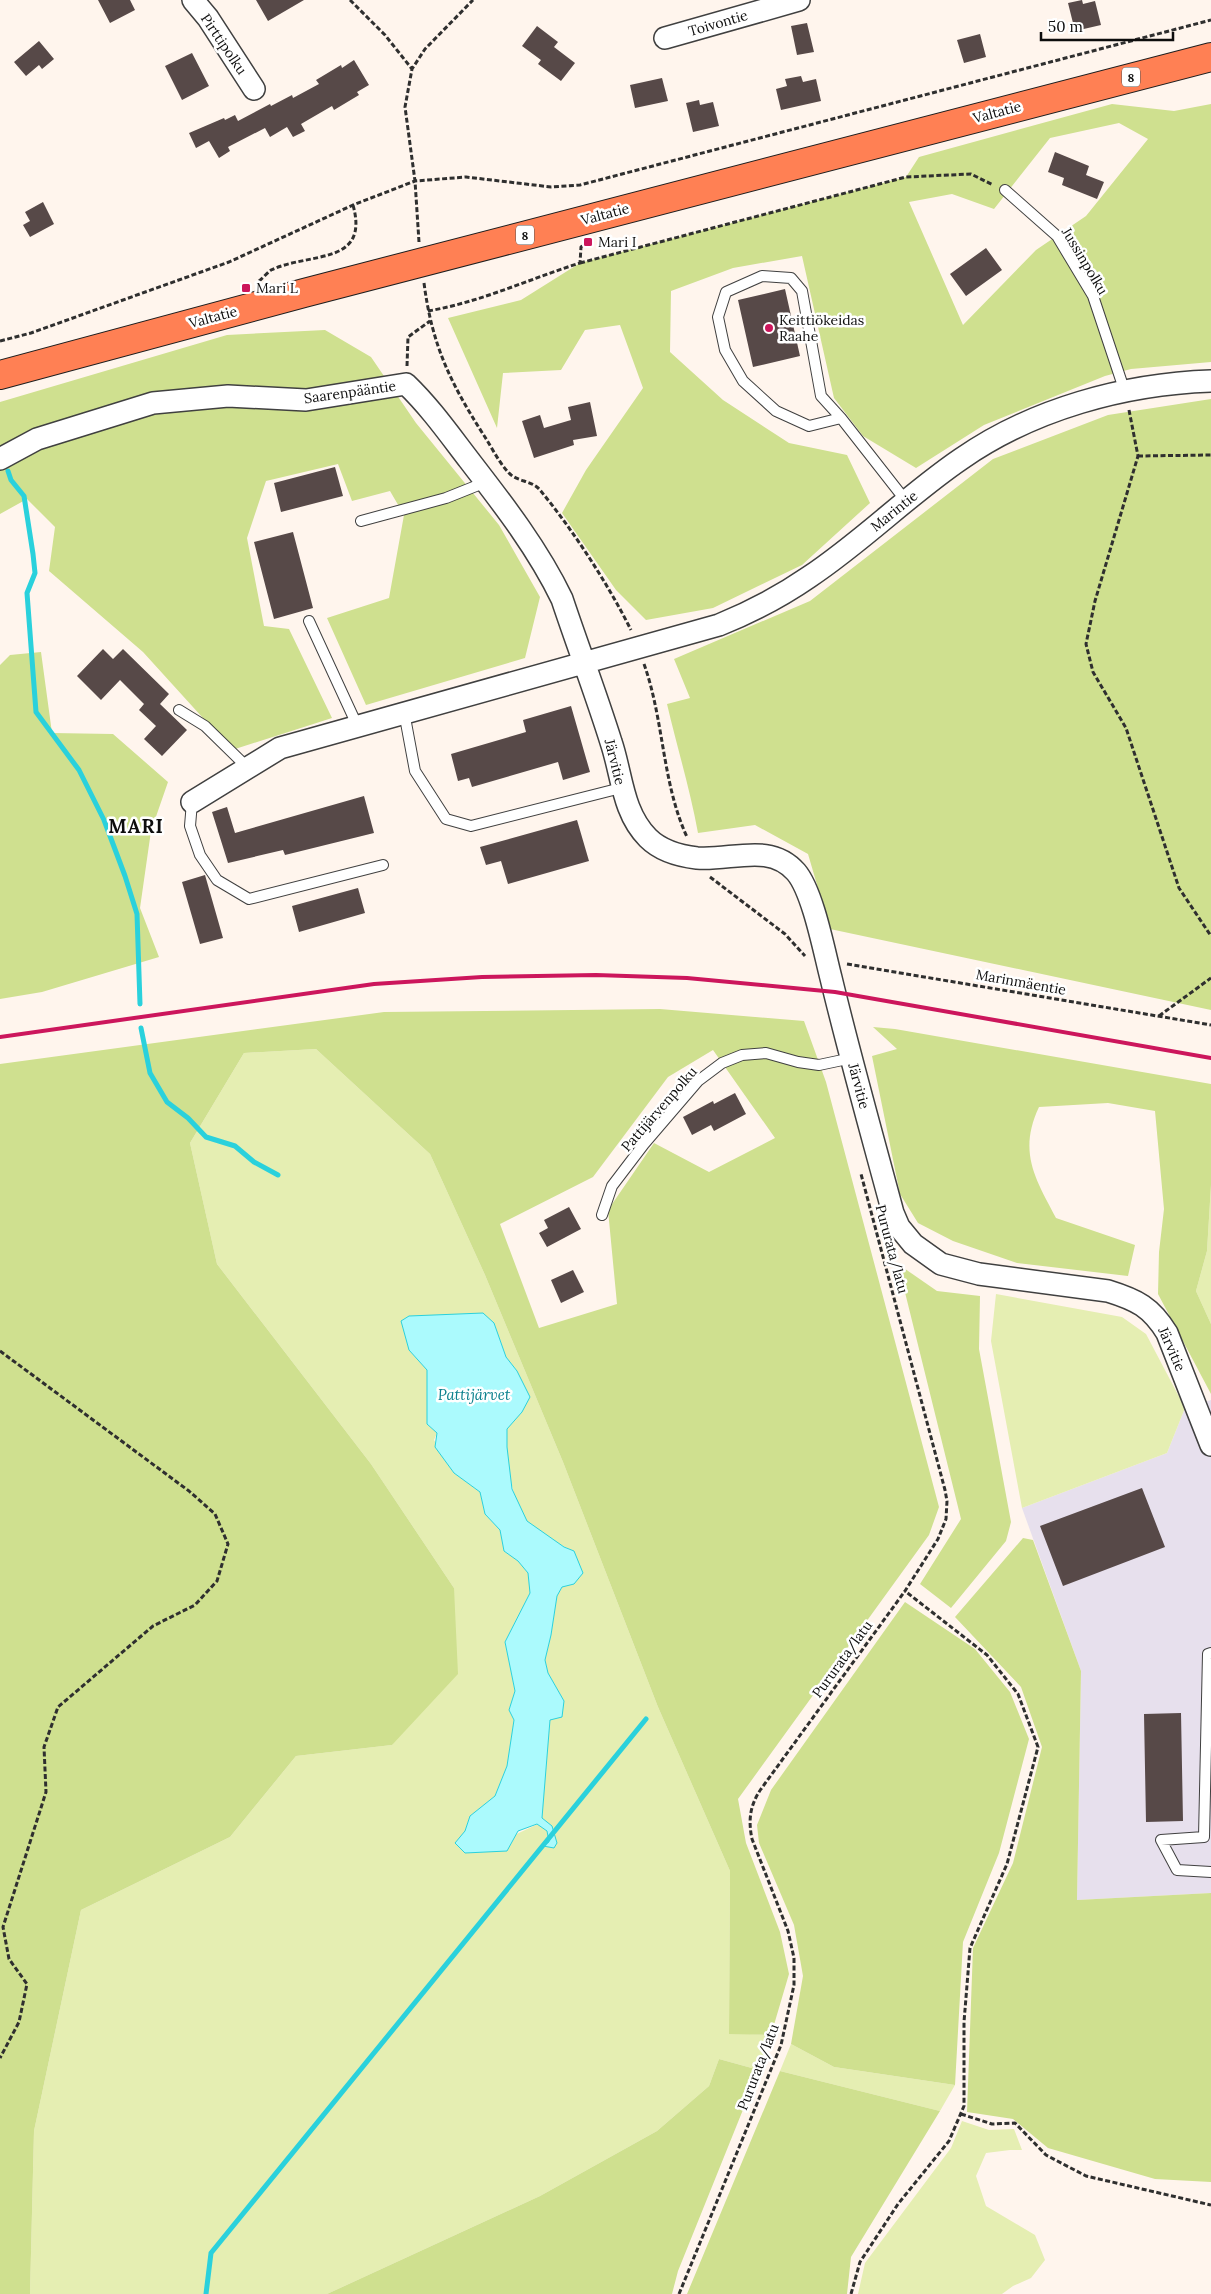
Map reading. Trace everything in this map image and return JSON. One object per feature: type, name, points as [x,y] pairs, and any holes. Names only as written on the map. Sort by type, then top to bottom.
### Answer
[{"type":"highway","name":"Valtatie","points":[[0,375],[380,273],[1211,57]]},
{"type":"street","name":"Pirttipolku","points":[[193,0],[208,18],[254,89]]},
{"type":"street","name":"Toivontie","points":[[665,38],[799,0]]},
{"type":"street","name":"Marintie","points":[[192,802],[280,748],[404,712],[639,649],[719,625],[761,606],[810,576],[961,459],[1022,424],[1064,409],[1125,392],[1190,382],[1211,381]]},
{"type":"street","name":"Saarenpääntie","points":[[0,459],[37,439],[152,403],[228,396],[306,400],[406,384],[423,400],[486,482],[541,559],[552,580],[584,663]]},
{"type":"street","name":"Järvitie","points":[[584,663],[612,744],[621,788],[636,822],[648,838],[664,849],[680,855],[698,858],[750,854],[764,855],[786,863],[805,885],[817,960],[852,1058],[893,1213],[899,1227],[913,1244],[941,1264],[957,1270],[1108,1291],[1130,1298],[1145,1306],[1157,1317],[1167,1333],[1211,1445]]},
{"type":"lane","name":"Jussinpolku","points":[[1005,190],[1057,236],[1093,296],[1125,392]]},
{"type":"lane","points":[[841,418],[809,426],[776,411],[743,381],[725,350],[718,317],[726,292],[762,276],[791,278],[802,291],[821,396],[841,418],[906,501]]},
{"type":"lane","points":[[361,521],[446,498],[486,482]]},
{"type":"lane","points":[[309,621],[357,725]]},
{"type":"lane","points":[[179,710],[205,726],[248,768]]},
{"type":"lane","points":[[404,712],[416,771],[446,819],[471,826],[621,788]]},
{"type":"lane","points":[[192,802],[190,826],[200,855],[217,880],[249,899],[383,865]]},
{"type":"lane","name":"Pattijärvenpolku","points":[[602,1215],[612,1186],[644,1144],[698,1081],[722,1063],[742,1055],[766,1053],[798,1062],[819,1065],[852,1058]]},
{"type":"lane","points":[[1211,1652],[1208,1654],[1204,1837],[1161,1840],[1177,1870],[1211,1872]]},
{"type":"path","points":[[350,0],[385,35],[412,69]]},
{"type":"path","points":[[419,243],[415,181],[405,107],[412,69],[424,49],[473,0]]},
{"type":"path","points":[[0,341],[31,333],[229,262],[353,205],[415,181],[466,177],[551,187],[580,185],[1211,20]]},
{"type":"path","points":[[428,311],[456,306],[501,293],[523,283],[580,263],[906,177],[971,174],[1005,190]]},
{"type":"path","points":[[252,285],[270,271],[344,249],[355,238],[358,222],[353,205]]},
{"type":"path","points":[[580,263],[581,247],[588,242]]},
{"type":"path","points":[[424,275],[428,311],[435,342],[449,376],[506,470],[516,478],[539,489],[606,584],[639,649],[654,693],[675,803],[686,834],[698,858],[712,879],[817,960]]},
{"type":"path","points":[[406,384],[408,337],[430,321]]},
{"type":"path","points":[[1125,392],[1138,456],[1095,601],[1086,644],[1093,672],[1126,728],[1179,888],[1211,936]]},
{"type":"path","points":[[1138,456],[1211,455]]},
{"type":"path","name":"Marinmäentie","points":[[817,960],[1211,1025]]},
{"type":"path","points":[[1158,1017],[1211,978]]},
{"type":"path","name":"Pururata/latu","points":[[678,2294],[781,2045],[794,1985],[794,1958],[789,1937],[752,1839],[750,1827],[752,1808],[761,1789],[905,1591],[942,1530],[946,1519],[947,1501],[925,1412],[858,1165]]},
{"type":"path","points":[[0,1351],[189,1491],[216,1514],[228,1544],[217,1582],[196,1605],[153,1626],[58,1707],[44,1747],[46,1792],[3,1927],[9,1958],[27,1984],[19,2022],[0,2058]]},
{"type":"path","points":[[851,2294],[860,2262],[898,2204],[949,2140],[964,2106],[964,2022],[970,1948],[1006,1864],[1038,1747],[1018,1694],[987,1655],[905,1591]]},
{"type":"path","points":[[961,2114],[992,2124],[1015,2123],[1046,2155],[1086,2176],[1211,2205]]},
{"type":"shaded area","points":[[1211,1400],[1211,1893],[1077,1900],[1081,1671],[1022,1508],[1167,1453],[1185,1408]]},
{"type":"green space","points":[[1112,104],[1174,111],[1211,104],[1211,362],[1131,369],[1105,376],[984,425],[916,468],[863,436],[834,398],[802,256],[733,268],[671,291],[670,352],[723,400],[789,443],[847,455],[870,503],[802,565],[713,608],[646,620],[616,590],[562,513],[586,470],[643,388],[620,325],[585,330],[561,370],[503,373],[497,428],[448,318],[521,300],[580,263],[906,177],[919,157]],"holes":[[[1119,123],[1148,139],[1086,216],[1036,250],[963,325],[909,202],[952,194],[994,209],[1050,138]]]},
{"type":"green space","points":[[325,330],[371,357],[416,423],[499,525],[540,597],[525,658],[366,705],[327,618],[389,598],[404,515],[390,491],[352,501],[338,464],[266,481],[247,538],[264,626],[289,629],[332,718],[232,750],[143,652],[49,571],[55,527],[27,499],[0,514],[0,402],[227,335]]},
{"type":"green space","points":[[1211,399],[1211,1010],[830,929],[808,854],[755,825],[698,833],[667,704],[690,698],[674,659],[810,601],[993,459],[1108,415]]},
{"type":"green space","points":[[41,652],[52,733],[113,734],[168,782],[151,831],[140,908],[159,957],[42,992],[0,999],[0,665],[10,655]]},
{"type":"green space","points":[[660,1009],[804,1021],[826,1082],[939,1507],[929,1535],[738,1799],[746,1843],[780,1932],[789,1974],[771,2035],[729,2034],[730,1871],[658,1707],[563,1462],[485,1275],[430,1154],[316,1049],[244,1053],[190,1143],[217,1264],[371,1464],[454,1588],[458,1674],[392,1745],[296,1756],[230,1837],[81,1910],[34,2131],[30,2294],[0,2294],[0,1064],[384,1012]],"holes":[[[713,1050],[775,1138],[709,1172],[654,1143],[608,1210],[617,1304],[539,1328],[500,1224],[593,1177],[668,1077]]]},
{"type":"green space","points":[[873,1027],[895,1029],[1211,1084],[1211,1185],[1207,1251],[1196,1291],[1211,1324],[1211,1394],[1158,1294],[1159,1252],[1164,1209],[1155,1111],[1108,1103],[1039,1107],[1030,1138],[1032,1164],[1036,1177],[1056,1218],[1135,1245],[1128,1276],[1017,1263],[953,1241],[918,1223],[900,1194],[872,1056],[897,1049]]},
{"type":"green space","points":[[316,1049],[430,1154],[485,1275],[563,1462],[658,1707],[730,1871],[729,2033],[771,2035],[759,2070],[719,2059],[709,2086],[657,2131],[540,2196],[327,2294],[30,2294],[34,2131],[81,1910],[230,1837],[296,1756],[392,1745],[454,1588],[371,1464],[217,1264],[190,1143],[244,1053]],"holes":[[[409,1316],[494,1323],[506,1357],[517,1371],[522,1412],[507,1430],[507,1462],[513,1489],[525,1519],[534,1528],[574,1551],[574,1584],[562,1587],[557,1596],[545,1660],[548,1673],[564,1701],[550,1720],[542,1818],[552,1826],[554,1848],[544,1846],[549,1843],[547,1831],[538,1824],[478,1852],[465,1853],[465,1831],[470,1816],[495,1796],[507,1766],[514,1720],[509,1710],[515,1691],[505,1642],[530,1593],[528,1573],[518,1561],[504,1551],[500,1530],[485,1514],[480,1492],[454,1473],[434,1440],[437,1433],[427,1424],[427,1370],[409,1350]]]},
{"type":"green space","points":[[1211,1185],[1211,1324],[1196,1291],[1207,1251]]},
{"type":"green space","points":[[898,1264],[937,1291],[980,1296],[979,1349],[1011,1522],[1006,1541],[951,1608],[920,1584],[961,1519]]},
{"type":"green space","points":[[996,1294],[1122,1317],[1146,1334],[1185,1408],[1167,1453],[1022,1508],[991,1341]]},
{"type":"green space","points":[[1023,1538],[1033,1540],[1081,1671],[1077,1900],[1211,1893],[1211,2182],[1155,2179],[1048,2148],[1013,2119],[967,2112],[973,1948],[1013,1863],[1042,1747],[1021,1687],[955,1617]]},
{"type":"green space","points":[[905,1602],[975,1649],[1010,1692],[1029,1739],[999,1853],[963,1942],[955,2085],[834,2067],[791,2044],[803,1976],[794,1925],[759,1843],[757,1825],[771,1790]]},
{"type":"green space","points":[[791,2044],[834,2067],[955,2085],[940,2111],[780,2071]]},
{"type":"green space","points":[[719,2059],[759,2070],[678,2271],[672,2294],[327,2294],[540,2196],[657,2131],[709,2086]]},
{"type":"green space","points":[[780,2071],[940,2111],[851,2257],[847,2294],[687,2294]]},
{"type":"green space","points":[[962,2121],[989,2130],[1014,2129],[1022,2150],[986,2153],[976,2176],[986,2206],[1035,2235],[1045,2260],[1031,2278],[1013,2286],[1002,2294],[858,2294],[865,2263],[951,2148]]},
{"type":"water","name":"Pattijärvet","points":[[483,1313],[494,1323],[506,1357],[517,1371],[530,1397],[522,1412],[507,1429],[512,1489],[527,1521],[564,1547],[574,1551],[583,1573],[574,1584],[562,1587],[557,1596],[545,1660],[548,1673],[564,1701],[562,1717],[550,1720],[542,1818],[552,1826],[557,1843],[554,1848],[543,1846],[549,1842],[547,1831],[537,1824],[518,1831],[507,1851],[465,1853],[455,1843],[465,1831],[470,1816],[495,1796],[507,1766],[514,1720],[509,1710],[515,1691],[505,1642],[530,1593],[528,1573],[518,1561],[504,1551],[500,1530],[485,1514],[480,1492],[454,1473],[435,1447],[437,1433],[427,1424],[427,1370],[409,1350],[401,1321],[409,1316]]},
{"type":"building","points":[[98,0],[130,0],[135,10],[110,23]]},
{"type":"building","points":[[256,0],[304,0],[268,21]]},
{"type":"building","points":[[1082,0],[1083,4],[1095,1],[1101,25],[1075,31],[1068,3]]},
{"type":"building","points":[[807,23],[814,52],[797,55],[791,26]]},
{"type":"building","points":[[537,26],[558,42],[554,47],[575,63],[561,81],[538,64],[541,60],[522,46]]},
{"type":"building","points":[[980,34],[986,57],[964,63],[957,40]]},
{"type":"building","points":[[39,41],[54,59],[42,69],[39,65],[26,76],[14,62]]},
{"type":"building","points":[[192,53],[209,86],[182,100],[165,66]]},
{"type":"building","points":[[354,60],[369,85],[357,92],[359,95],[334,110],[332,106],[301,124],[305,131],[293,137],[287,127],[270,137],[265,128],[228,147],[230,151],[219,158],[209,141],[196,148],[189,133],[235,115],[238,121],[270,104],[271,106],[292,95],[293,98],[319,84],[316,80],[341,65],[342,68]]},
{"type":"building","points":[[801,76],[803,82],[816,79],[821,101],[781,110],[776,89],[787,86],[785,79]]},
{"type":"building","points":[[662,78],[668,101],[635,108],[630,85]]},
{"type":"building","points":[[699,100],[700,105],[713,102],[719,126],[693,132],[686,103]]},
{"type":"building","points":[[1055,152],[1089,166],[1086,175],[1104,182],[1097,199],[1062,185],[1064,178],[1048,172]]},
{"type":"building","points":[[43,202],[54,224],[30,237],[23,225],[30,221],[25,212]]},
{"type":"building","points":[[986,248],[1002,270],[966,296],[950,274]]},
{"type":"building","name":"Keittiökeidas Raahe","points":[[785,289],[800,356],[753,367],[738,300]]},
{"type":"building","points":[[590,402],[597,436],[573,440],[574,445],[534,458],[522,421],[540,415],[544,428],[571,420],[568,407]]},
{"type":"building","points":[[335,467],[343,496],[281,512],[274,483]]},
{"type":"building","points":[[293,532],[313,608],[274,619],[254,542]]},
{"type":"building","points":[[103,649],[113,659],[123,649],[169,694],[160,704],[187,730],[162,756],[144,739],[156,726],[139,710],[144,704],[120,680],[101,700],[77,676]]},
{"type":"building","points":[[571,706],[590,772],[563,780],[558,762],[472,787],[469,778],[458,781],[451,754],[526,732],[523,720]]},
{"type":"building","points":[[364,796],[374,833],[285,855],[283,850],[228,863],[212,812],[227,807],[235,833]]},
{"type":"building","points":[[577,820],[589,861],[508,884],[501,861],[486,865],[480,847]]},
{"type":"building","points":[[205,875],[223,938],[200,944],[182,882]]},
{"type":"building","points":[[358,888],[365,913],[299,932],[292,906]]},
{"type":"building","points":[[735,1093],[746,1114],[714,1131],[711,1125],[692,1135],[683,1117],[713,1101],[714,1104]]},
{"type":"building","points":[[569,1207],[581,1229],[547,1247],[539,1233],[548,1228],[544,1220]]},
{"type":"building","points":[[573,1270],[584,1292],[561,1303],[551,1280]]},
{"type":"building","points":[[1142,1488],[1165,1547],[1063,1586],[1040,1526]]},
{"type":"building","points":[[1181,1713],[1183,1821],[1146,1822],[1144,1714]]},
{"type":"waterway","points":[[8,471],[11,480],[24,496],[33,554],[35,573],[27,593],[36,712],[79,770],[104,820],[125,876],[137,914],[140,1004]]},
{"type":"waterway","points":[[141,1028],[150,1073],[167,1102],[188,1118],[206,1137],[235,1146],[254,1162],[278,1175]]},
{"type":"waterway","points":[[206,2294],[211,2253],[646,1719]]},
{"type":"railway","points":[[0,1037],[374,984],[482,977],[596,975],[687,978],[835,992],[1211,1058]]},
{"type":"place","name":"Mari I","points":[[588,242]]},
{"type":"place","name":"Mari L","points":[[246,288]]},
{"type":"place","name":"Keittiökeidas Raahe","points":[[769,328]]},
{"type":"district","name":"MARI","points":[[136,826]]}]
